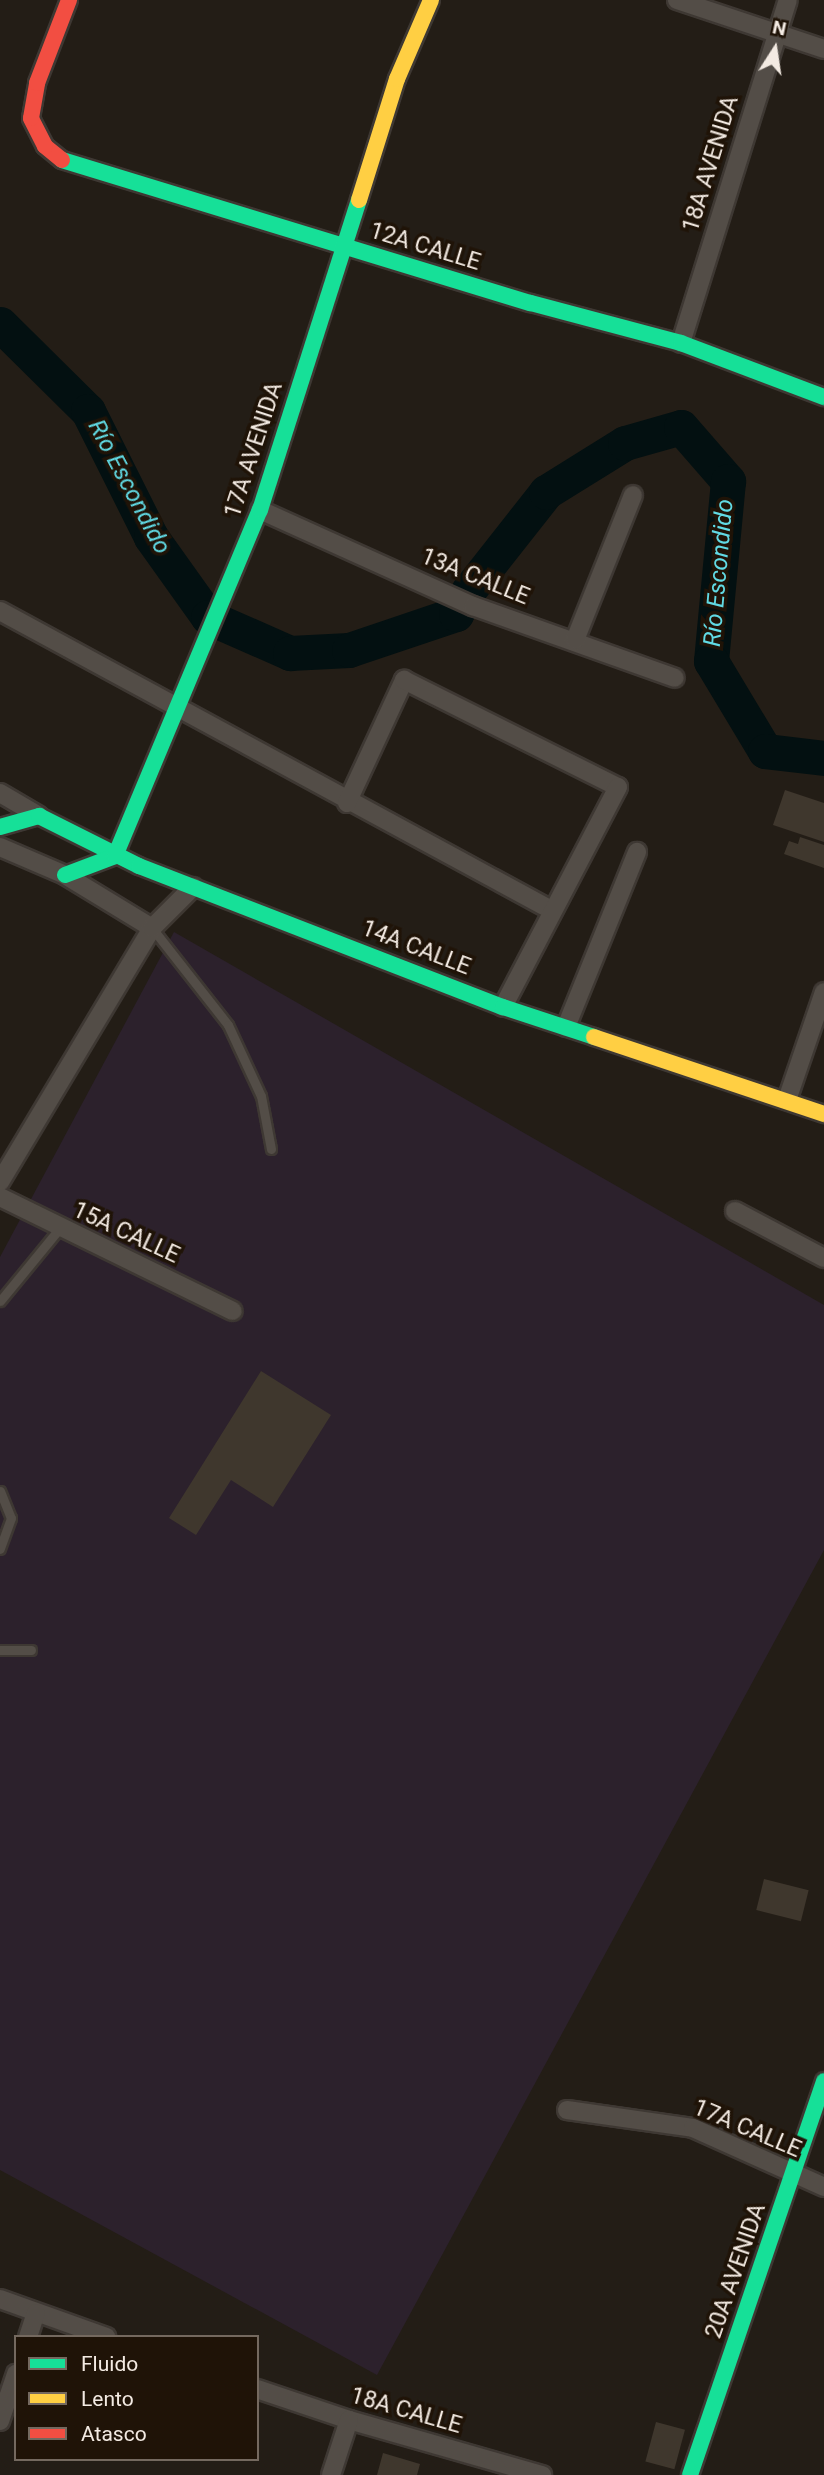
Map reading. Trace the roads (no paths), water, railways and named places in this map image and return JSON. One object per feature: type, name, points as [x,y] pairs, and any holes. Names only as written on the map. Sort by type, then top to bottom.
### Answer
[{"type":"street","name":"12A CALLE","points":[[69,0],[37,83],[31,118],[45,146],[62,160],[344,246],[681,343],[824,397]]},
{"type":"street","name":"17A AVENIDA","points":[[115,856],[260,510],[397,79],[431,0]]},
{"type":"street","points":[[677,0],[824,49]]},
{"type":"street","name":"18A AVENIDA","points":[[681,343],[789,0]]},
{"type":"street","points":[[575,640],[633,495]]},
{"type":"street","name":"13A CALLE","points":[[260,510],[472,606],[575,640],[676,678]]},
{"type":"street","points":[[0,611],[346,803],[553,911]]},
{"type":"street","points":[[346,803],[404,680],[618,787],[503,1007]]},
{"type":"street","points":[[0,793],[39,816]]},
{"type":"street","points":[[0,827],[39,816]]},
{"type":"street","name":"14A CALLE","points":[[39,816],[115,856],[503,1007],[824,1114]]},
{"type":"street","points":[[0,847],[65,875],[152,928]]},
{"type":"street","points":[[566,1027],[637,852]]},
{"type":"street","points":[[65,875],[115,856]]},
{"type":"street","points":[[0,1182],[152,928],[193,887]]},
{"type":"street","points":[[787,1100],[824,992]]},
{"type":"street","name":"15A CALLE","points":[[0,1197],[59,1229],[233,1311]]},
{"type":"street","points":[[735,1211],[824,1258]]},
{"type":"street","name":"20A AVENIDA","points":[[690,2475],[824,2081]]},
{"type":"street","name":"17A CALLE","points":[[566,2110],[693,2128],[793,2176],[824,2187]]},
{"type":"street","points":[[0,2300],[100,2335]]},
{"type":"street","points":[[29,2335],[36,2313]]},
{"type":"street","points":[[0,2421],[14,2380]]},
{"type":"street","name":"18A CALLE","points":[[259,2390],[349,2420],[542,2475]]},
{"type":"street","points":[[331,2475],[349,2420]]},
{"type":"lane","points":[[152,928],[228,1025],[261,1096],[271,1149]]},
{"type":"lane","points":[[0,1301],[59,1229]]},
{"type":"lane","points":[[0,1491],[11,1518],[0,1549]]},
{"type":"lane","points":[[0,1650],[31,1650]]},
{"type":"waterway","name":"Río Escondido","points":[[0,324],[88,411],[151,537],[208,617],[290,653],[349,650],[456,614],[469,590],[546,492],[625,443],[681,427],[728,481],[711,661],[765,751],[824,758]]}]
